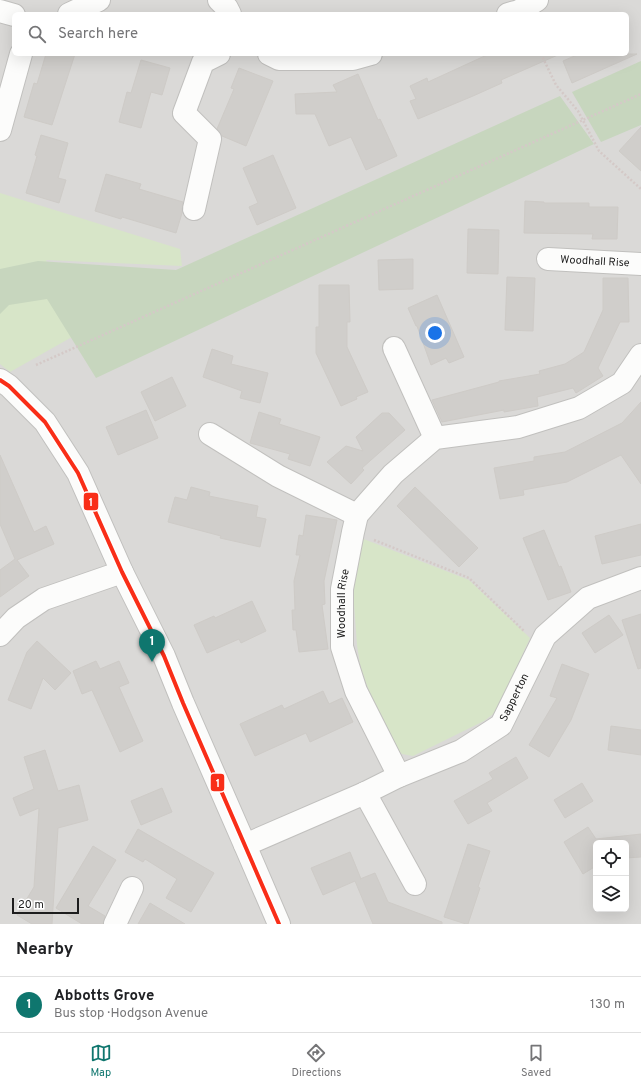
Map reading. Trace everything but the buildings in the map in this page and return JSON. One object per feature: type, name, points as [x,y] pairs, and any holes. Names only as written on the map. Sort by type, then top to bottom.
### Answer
[{"type":"street","points":[[73,12],[99,0]]},
{"type":"street","points":[[219,0],[229,12]]},
{"type":"street","points":[[515,12],[537,0]]},
{"type":"street","points":[[0,11],[12,14]]},
{"type":"street","points":[[0,130],[20,56]]},
{"type":"street","points":[[273,56],[279,59],[353,59],[364,56]]},
{"type":"street","points":[[194,209],[210,139],[184,113],[211,58]]},
{"type":"street","name":"Woodhall Rise","points":[[548,259],[641,264]]},
{"type":"street","points":[[394,348],[435,438]]},
{"type":"street","points":[[210,434],[355,524],[393,474],[435,438],[518,427],[579,408],[622,383],[641,355]]},
{"type":"street","points":[[0,380],[9,386],[44,422],[78,473],[122,572],[164,656],[279,924]]},
{"type":"street","name":"Woodhall Rise","points":[[355,524],[342,589],[342,647],[356,691],[399,776]]},
{"type":"street","points":[[0,635],[16,618],[44,599],[122,572]]},
{"type":"street","name":"Sapperton","points":[[246,845],[365,793],[399,776],[461,751],[501,725],[545,636],[588,598],[641,578]]},
{"type":"street","points":[[365,793],[415,884]]},
{"type":"street","points":[[115,924],[132,888]]},
{"type":"path","points":[[541,56],[556,85],[578,111],[599,151],[641,189]]},
{"type":"path","points":[[36,364],[641,94]]},
{"type":"path","points":[[355,524],[470,578],[540,646]]},
{"type":"shaded area","points":[[0,0],[641,0],[641,924],[0,924]]},
{"type":"green space","points":[[641,61],[641,125],[601,142],[572,92]]},
{"type":"green space","points":[[560,96],[594,144],[96,378],[47,299],[9,305],[0,314],[0,269],[38,261],[176,270]]},
{"type":"green space","points":[[0,193],[180,249],[182,266],[46,260],[72,337],[10,372],[0,364]]},
{"type":"green space","points":[[361,538],[469,580],[530,638],[497,711],[484,721],[413,756],[402,754],[397,749],[379,716],[361,670],[357,645],[353,590]]},
{"type":"transit line","name":"1","points":[[0,380],[9,386],[45,422],[78,473],[122,572],[164,656],[279,924]]},
{"type":"place","name":"Abbotts Grove","points":[[152,662]]}]
